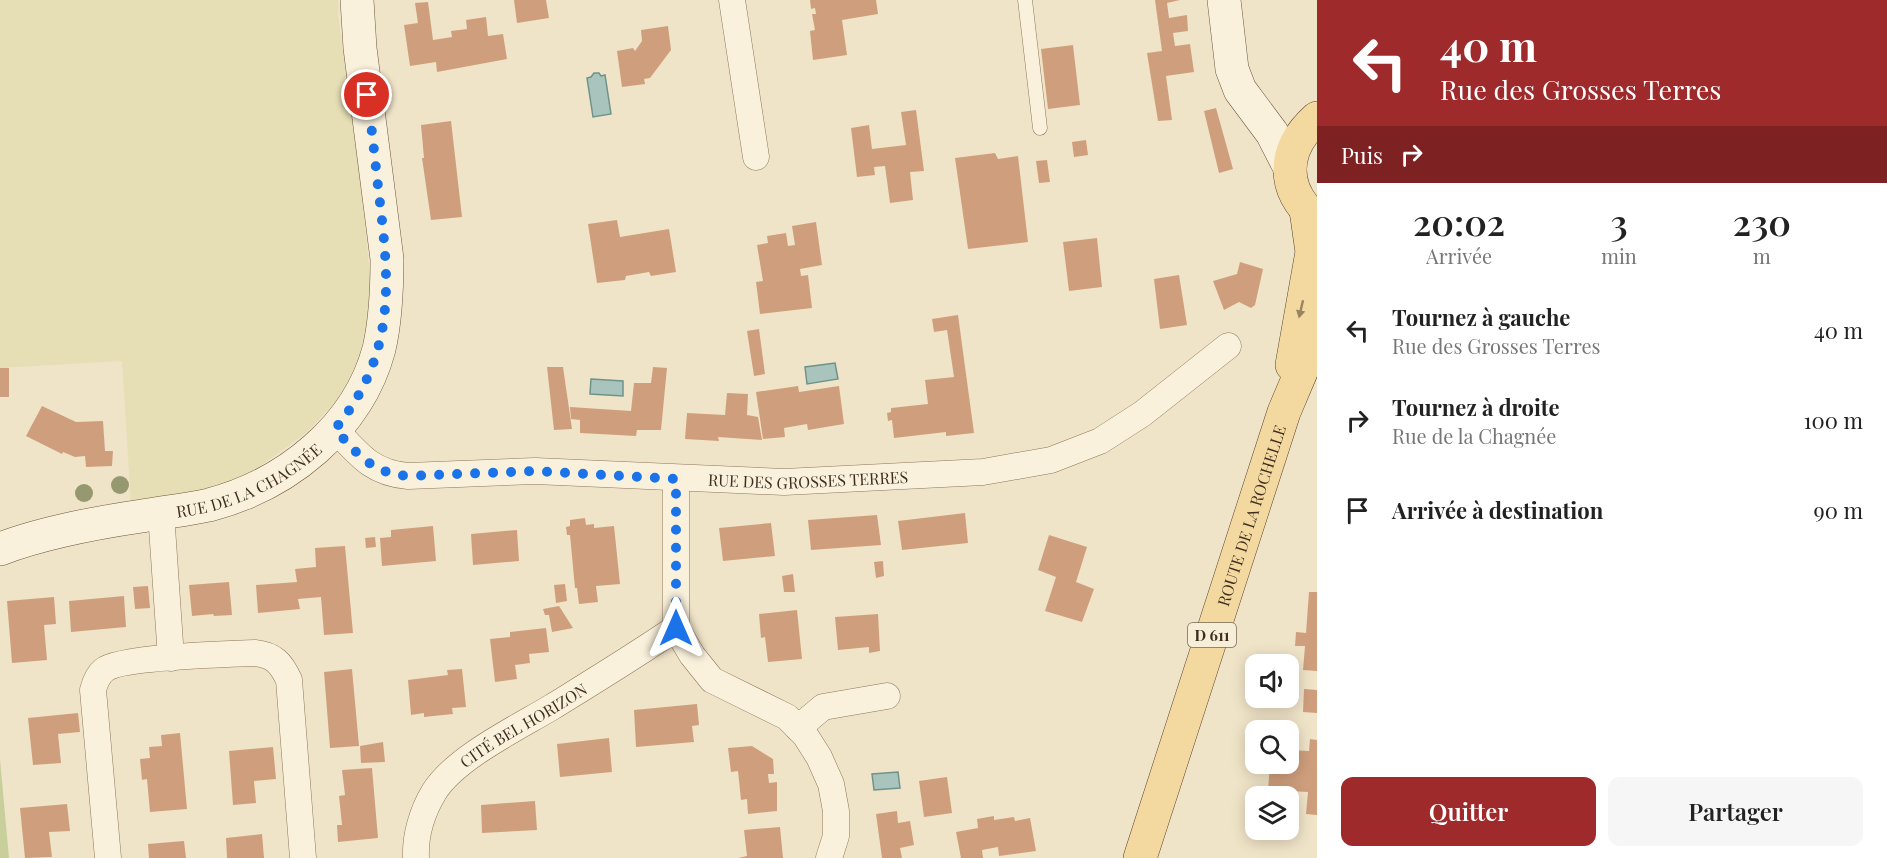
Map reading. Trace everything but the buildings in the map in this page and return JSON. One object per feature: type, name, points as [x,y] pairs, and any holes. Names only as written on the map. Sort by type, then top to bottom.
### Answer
[{"type":"main road","points":[[1290,168],[1293,149],[1302,132],[1317,118]]},
{"type":"main road","name":"ROUTE DE LA ROCHELLE","points":[[1284,412],[1312,252],[1311,215],[1297,198],[1290,168]]},
{"type":"main road","name":"ROUTE DE LA ROCHELLE","points":[[1140,858],[1284,412],[1317,334]]},
{"type":"street","name":"RUE DE LA CHAGNÉE","points":[[0,549],[52,533],[207,505],[265,484],[291,469],[335,429],[360,394],[378,351],[384,324],[387,259],[360,48],[357,0]]},
{"type":"street","points":[[732,0],[756,158]]},
{"type":"street","points":[[1224,0],[1233,69],[1240,90],[1272,133],[1290,168]]},
{"type":"street","points":[[1240,90],[1271,110],[1299,118],[1317,118]]},
{"type":"street","name":"RUE DES GROSSES TERRES","points":[[335,429],[373,468],[391,475],[535,471],[784,482],[983,472],[1051,460],[1100,441],[1142,414],[1228,346]]},
{"type":"street","points":[[676,479],[676,628],[692,655],[712,680],[787,717],[805,735],[831,784],[836,811],[836,836],[829,858]]},
{"type":"street","points":[[161,513],[171,658]]},
{"type":"street","name":"CITÉ BEL HORIZON","points":[[416,858],[416,844],[423,814],[434,791],[457,767],[676,628]]},
{"type":"street","points":[[108,858],[93,690],[95,681],[105,668],[114,665],[171,658],[255,653],[266,654],[278,660],[289,680],[303,858]]},
{"type":"street","points":[[798,728],[823,707],[887,696]]},
{"type":"lane","points":[[1025,0],[1040,128]]},
{"type":"shaded area","points":[[0,0],[338,0],[370,276],[370,303],[366,327],[359,357],[336,401],[307,432],[247,476],[228,484],[131,504],[122,361],[0,368]]},
{"type":"green space","points":[[0,759],[9,858],[0,858]]},
{"type":"water","points":[[594,73],[605,75],[611,114],[593,117],[587,78]]},
{"type":"water","points":[[835,363],[838,379],[807,384],[805,367]]},
{"type":"water","points":[[591,379],[623,381],[623,396],[590,394]]},
{"type":"water","points":[[898,772],[900,788],[874,790],[872,774]]},
{"type":"route","points":[[367,95],[387,259],[384,324],[369,376],[360,394],[335,429],[373,468],[391,475],[535,471],[676,479],[676,628]]}]
